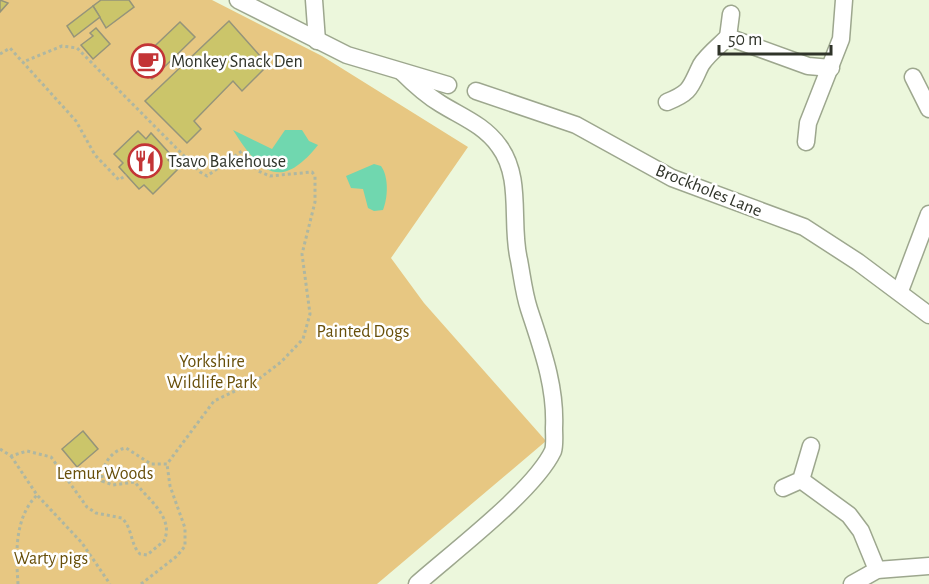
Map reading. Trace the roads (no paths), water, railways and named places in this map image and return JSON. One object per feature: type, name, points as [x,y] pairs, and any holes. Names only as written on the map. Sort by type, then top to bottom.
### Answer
[{"type":"street","points":[[238,0],[347,55],[448,85]]},
{"type":"street","points":[[314,0],[317,41]]},
{"type":"street","points":[[806,142],[808,123],[841,39],[844,0]]},
{"type":"street","points":[[667,102],[685,95],[694,83],[702,63],[728,37],[732,14]]},
{"type":"street","points":[[728,37],[808,66],[831,68]]},
{"type":"street","points":[[402,72],[417,87],[441,104],[482,127],[500,147],[511,171],[515,206],[514,239],[529,308],[543,345],[555,414],[554,449],[536,475],[512,500],[417,584]]},
{"type":"street","points":[[912,78],[929,109]]},
{"type":"street","name":"Brockholes Lane","points":[[476,91],[576,125],[672,178],[804,227],[900,291],[929,315]]},
{"type":"street","points":[[900,291],[929,214]]},
{"type":"street","points":[[783,488],[801,480],[811,446]]},
{"type":"street","points":[[801,480],[849,515],[861,531],[877,570]]},
{"type":"street","points":[[852,584],[877,570],[929,566]]},
{"type":"place","name":"Monkey Snack Den","points":[[148,61]]},
{"type":"place","name":"Tsavo Bakehouse","points":[[145,161]]},
{"type":"park label","name":"Painted Dogs","points":[[363,331]]},
{"type":"park label","name":"Yorkshire Wildlife Park","points":[[212,371]]},
{"type":"park label","name":"Lemur Woods","points":[[105,473]]},
{"type":"park label","name":"Warty pigs","points":[[51,558]]}]
